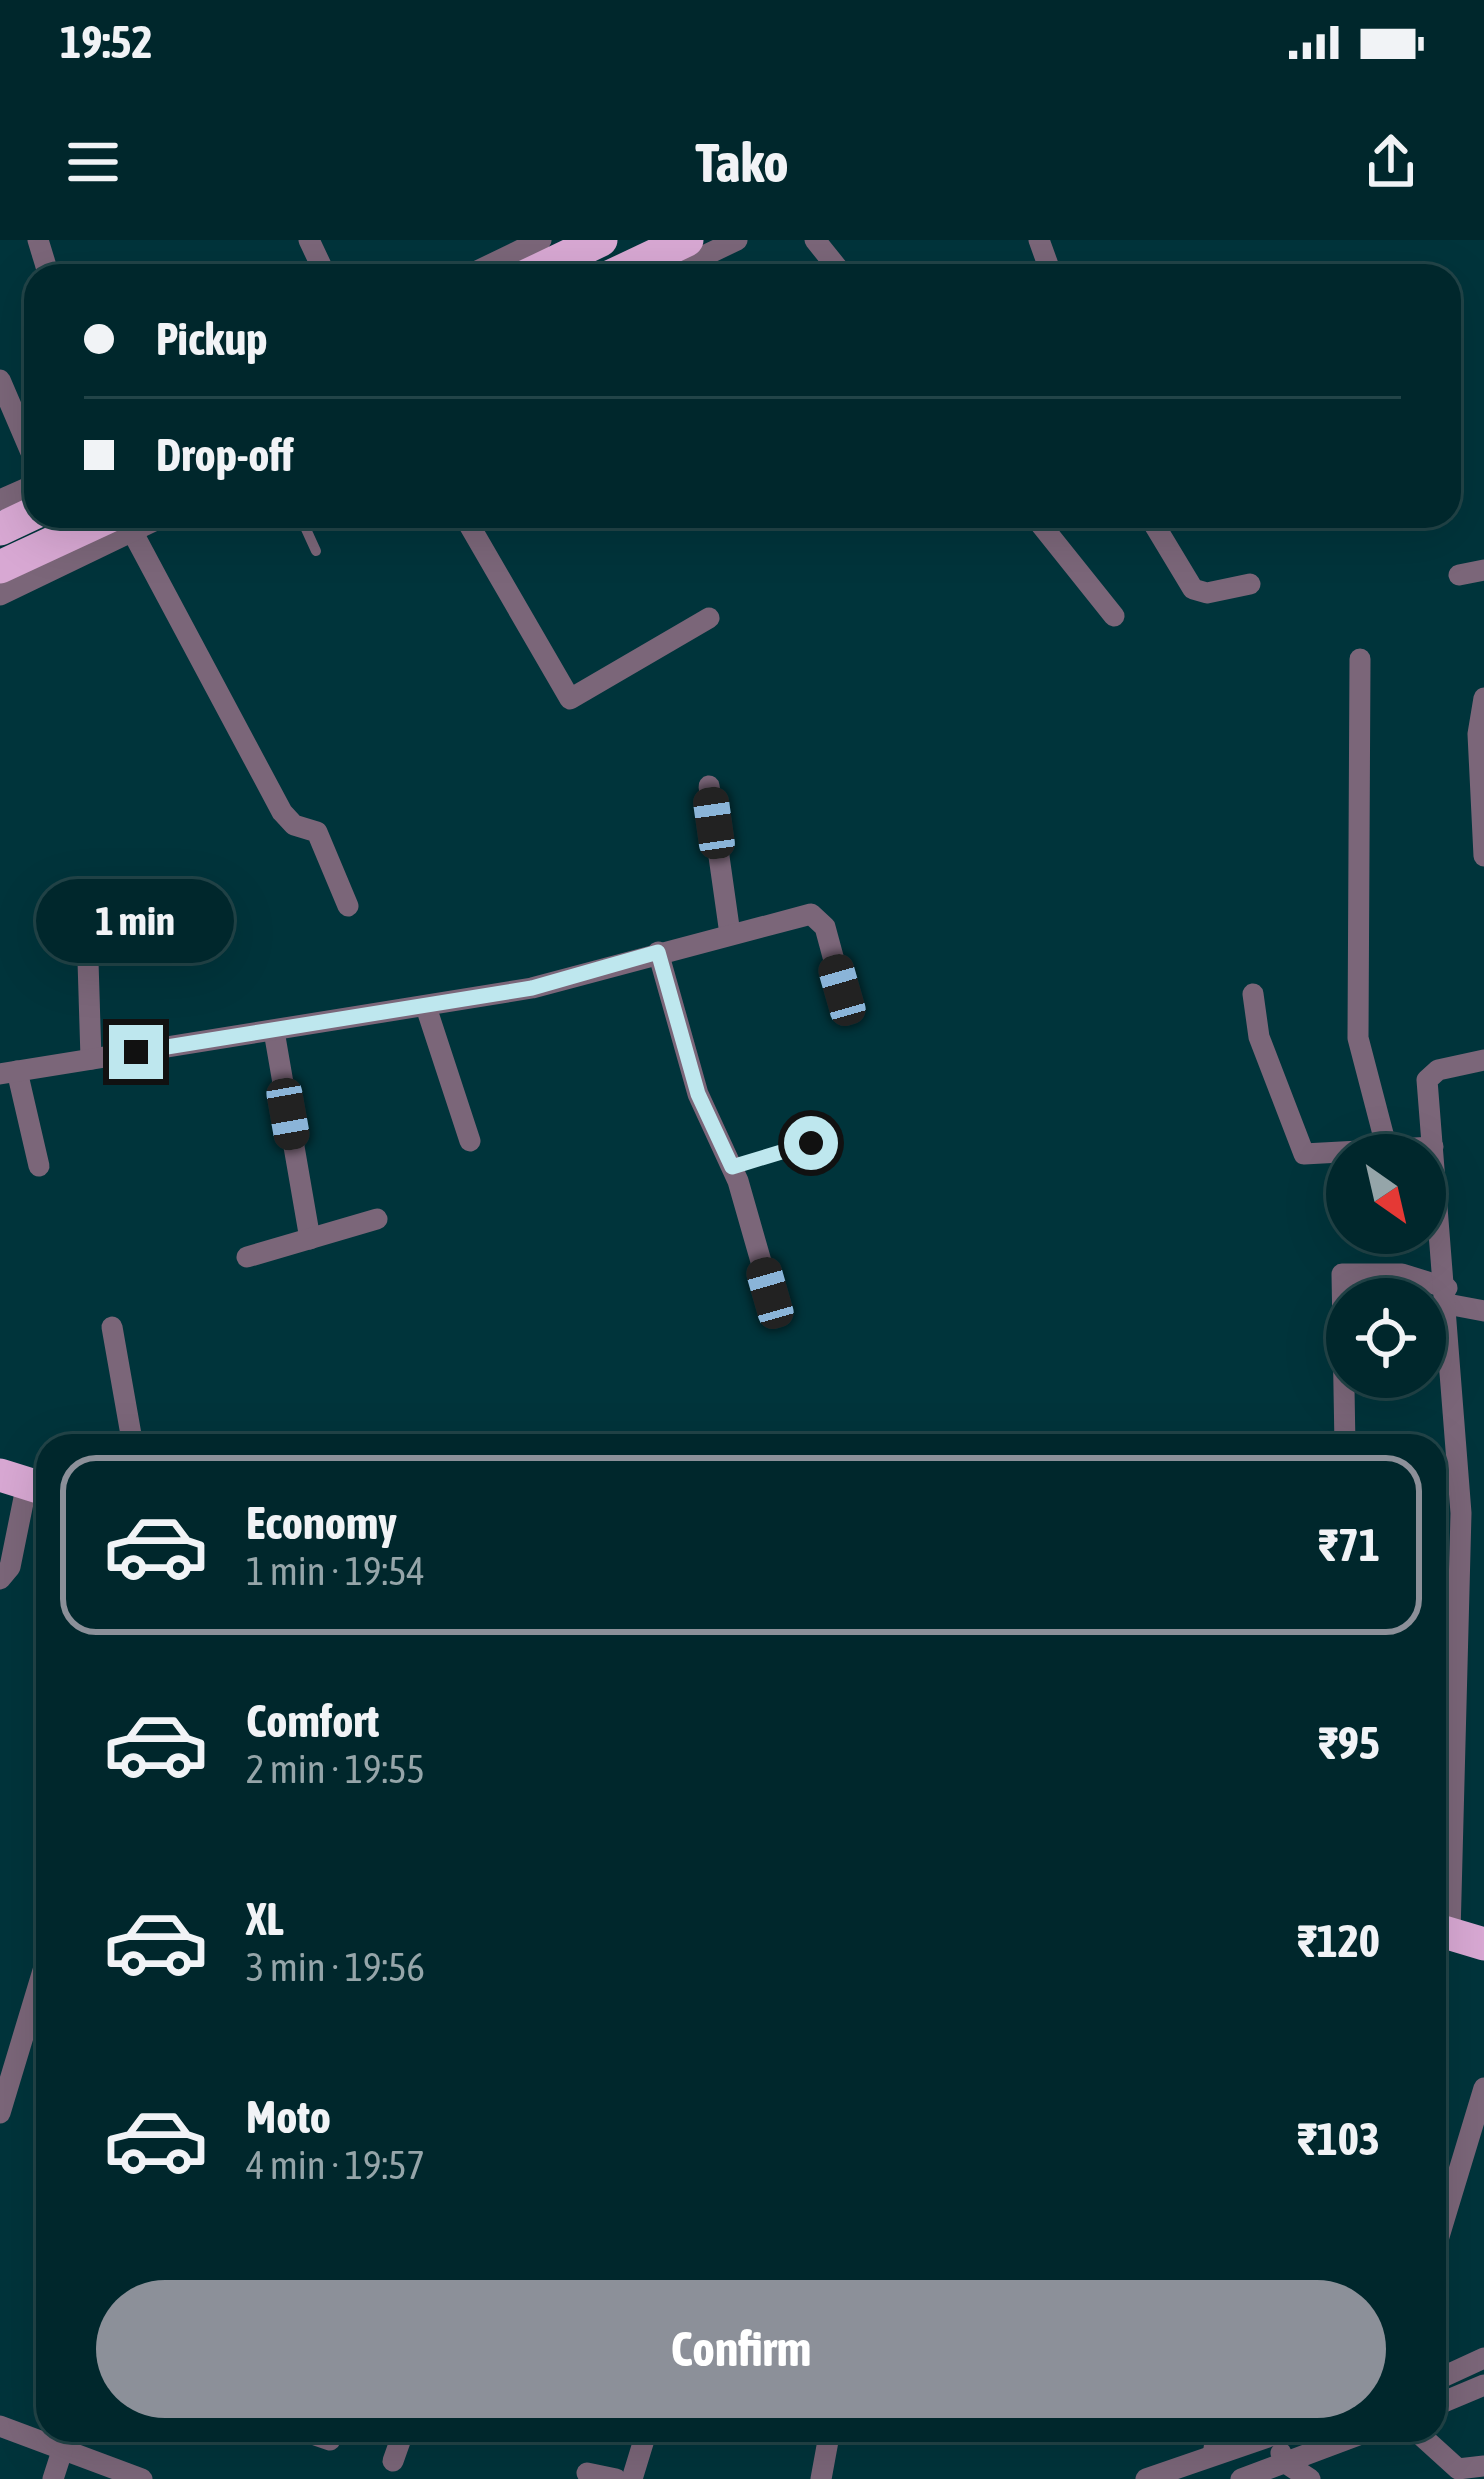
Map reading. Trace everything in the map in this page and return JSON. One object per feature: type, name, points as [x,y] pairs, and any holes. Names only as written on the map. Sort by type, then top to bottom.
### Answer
[{"type":"highway","points":[[551,264],[602,240]]},
{"type":"highway","points":[[636,264],[687,240]]},
{"type":"highway","points":[[0,567],[110,528]]},
{"type":"highway","points":[[1446,1933],[1484,1944]]},
{"type":"street","points":[[492,264],[542,240]]},
{"type":"street","points":[[687,264],[736,240]]},
{"type":"street","points":[[815,240],[834,264]]},
{"type":"street","points":[[0,380],[24,436]]},
{"type":"street","points":[[0,595],[114,528]]},
{"type":"street","points":[[123,528],[282,812],[294,825],[317,832],[348,906]]},
{"type":"street","points":[[471,528],[567,698],[578,696],[709,618]]},
{"type":"street","points":[[1044,528],[1114,616]]},
{"type":"street","points":[[1156,528],[1193,589],[1207,592],[1250,584]]},
{"type":"street","points":[[1460,575],[1484,570]]},
{"type":"street","points":[[1360,659],[1358,1038],[1383,1134]]},
{"type":"street","points":[[1484,698],[1478,734],[1484,856]]},
{"type":"street","points":[[709,786],[730,934]]},
{"type":"street","points":[[39,1166],[9,1072],[532,988],[658,952],[818,916],[842,990]]},
{"type":"street","points":[[658,952],[698,1094],[732,1167],[770,1293]]},
{"type":"street","points":[[88,961],[91,1059]]},
{"type":"street","points":[[1253,994],[1259,1037],[1298,1150],[1326,1156]]},
{"type":"street","points":[[426,1007],[470,1141]]},
{"type":"street","points":[[274,1031],[310,1239]]},
{"type":"street","points":[[1432,1134],[1430,1075],[1484,1060]]},
{"type":"street","points":[[247,1257],[377,1219]]},
{"type":"street","points":[[1443,1254],[1461,1513],[1446,1844]]},
{"type":"street","points":[[1345,1434],[1342,1274],[1402,1274],[1484,1311]]},
{"type":"street","points":[[112,1327],[131,1434]]},
{"type":"street","points":[[0,1580],[10,1567],[25,1482]]},
{"type":"street","points":[[0,2113],[36,1994]]},
{"type":"street","points":[[1446,2213],[1484,2088]]},
{"type":"street","points":[[1446,2375],[1484,2358]]},
{"type":"street","points":[[1446,2401],[1484,2385]]},
{"type":"street","points":[[0,2426],[57,2467],[142,2479]]},
{"type":"street","points":[[393,2461],[400,2442]]},
{"type":"street","points":[[632,2479],[643,2442]]},
{"type":"street","points":[[820,2479],[828,2442]]},
{"type":"street","points":[[1213,2455],[1215,2442]]},
{"type":"street","points":[[1428,2442],[1458,2469],[1484,2466]]},
{"type":"street","points":[[1146,2479],[1213,2455],[1281,2445]]},
{"type":"street","points":[[1240,2479],[1281,2445]]},
{"type":"street","points":[[1281,2445],[1310,2479]]},
{"type":"street","points":[[587,2473],[616,2479]]},
{"type":"lane","points":[[306,528],[316,550]]},
{"type":"lane","points":[[732,1167],[811,1143]]},
{"type":"route","points":[[136,1052],[532,988],[658,952],[698,1094],[732,1167],[811,1143]]}]
